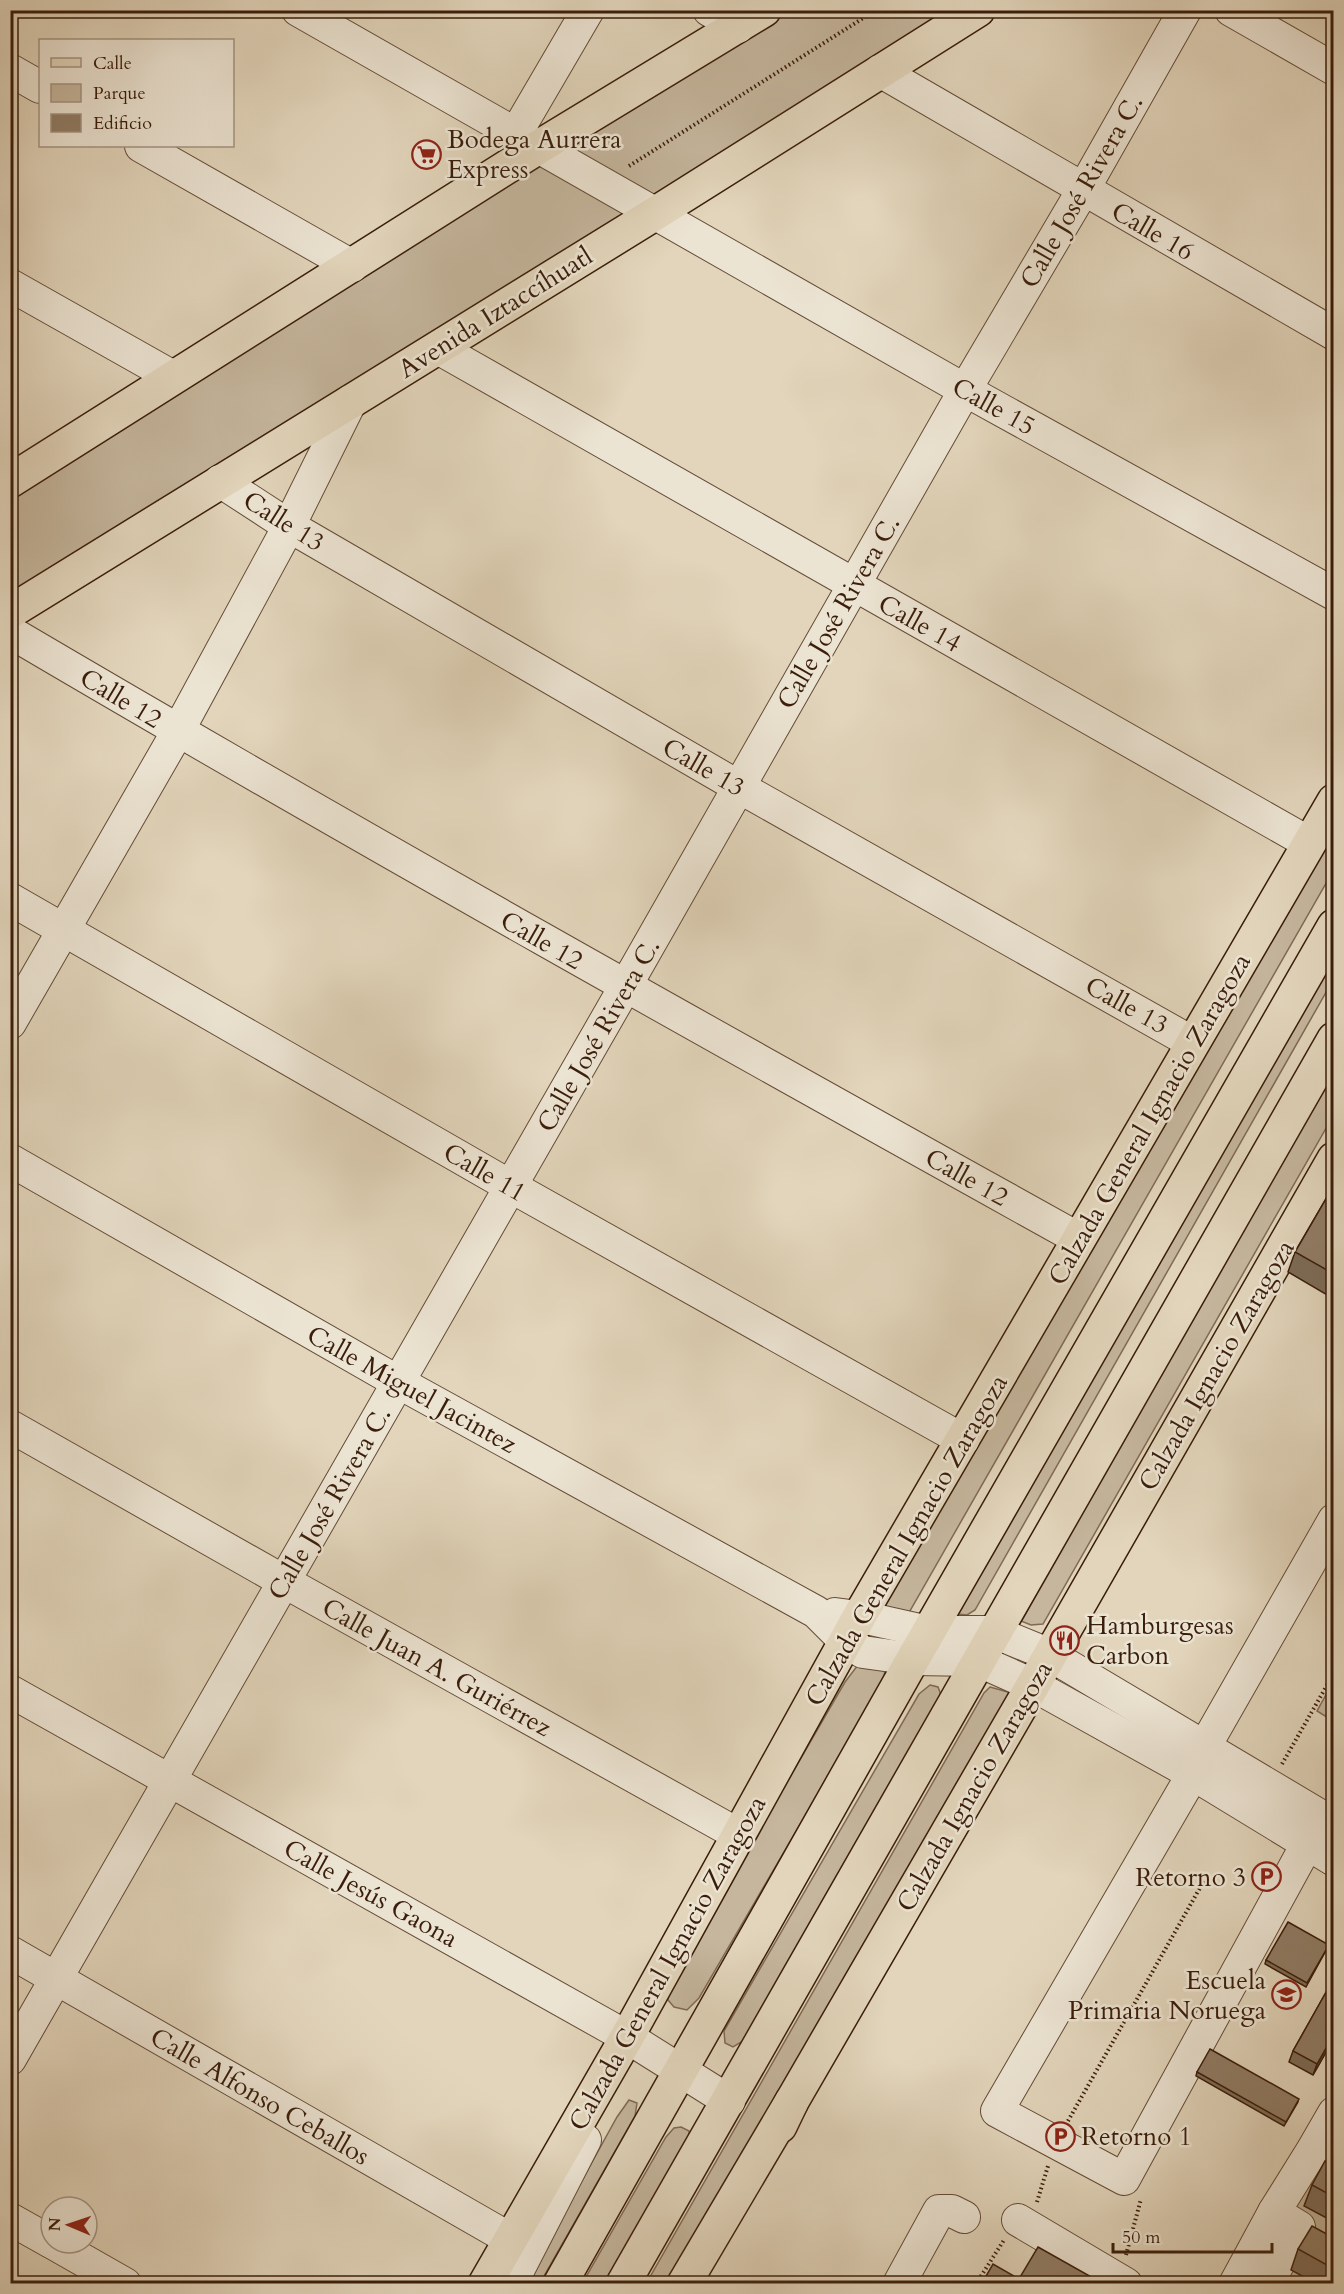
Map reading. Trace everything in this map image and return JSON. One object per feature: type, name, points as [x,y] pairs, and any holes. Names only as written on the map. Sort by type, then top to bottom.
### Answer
[{"type":"main road","name":"Avenida Iztaccíhuatl","points":[[10,612],[656,213],[978,10]]},
{"type":"main road","points":[[10,481],[173,376],[352,266],[526,142],[751,19]]},
{"type":"main road","name":"Calzada General Ignacio Zaragoza","points":[[485,2283],[627,2037],[852,1629],[1334,801]]},
{"type":"main road","points":[[560,2283],[921,1645],[1334,926]]},
{"type":"main road","points":[[623,2283],[1334,1039]]},
{"type":"main road","name":"Calzada Ignacio Zaragoza","points":[[792,2101],[1334,1159]]},
{"type":"main road","points":[[684,2283],[792,2101]]},
{"type":"main road","points":[[702,2283],[792,2101]]},
{"type":"street","name":"Calle 15","points":[[298,10],[526,142],[656,213],[965,390],[1334,594]]},
{"type":"street","points":[[526,142],[588,10]]},
{"type":"street","points":[[709,10],[751,19]]},
{"type":"street","name":"Calle José Rivera C.","points":[[10,2059],[626,987],[965,390],[1083,190],[1185,10]]},
{"type":"street","points":[[1231,10],[1334,69]]},
{"type":"street","points":[[10,70],[39,86]]},
{"type":"street","name":"Calle 16","points":[[880,71],[1334,334]]},
{"type":"street","points":[[143,147],[352,266]]},
{"type":"street","points":[[10,285],[173,376]]},
{"type":"street","name":"Calle 14","points":[[438,348],[853,586],[1309,843]]},
{"type":"street","points":[[10,1023],[178,731],[289,526],[351,400]]},
{"type":"street","name":"Calle 13","points":[[220,481],[289,526],[739,787],[1193,1043]]},
{"type":"street","name":"Calle 12","points":[[10,632],[178,731],[626,987],[1079,1239]]},
{"type":"street","name":"Calle 11","points":[[10,899],[510,1186],[963,1440]]},
{"type":"street","name":"Calle Miguel Jacintez","points":[[10,1160],[398,1382],[816,1612],[852,1629],[977,1660]]},
{"type":"street","name":"Calle Juan A. Guriérrez","points":[[10,1426],[739,1835]]},
{"type":"street","points":[[1205,1746],[1334,1520]]},
{"type":"street","points":[[994,1632],[1050,1655],[1328,1821],[1306,1844],[1124,2179],[997,2111],[1193,1774]]},
{"type":"street","name":"Calle Miguel Jacintez","points":[[921,1645],[994,1632]]},
{"type":"street","points":[[977,1660],[1033,1685],[1193,1774],[1334,1860]]},
{"type":"street","name":"Calle Jesús Gaona","points":[[10,1691],[627,2037],[729,2101]]},
{"type":"street","name":"Calle Alfonso Ceballos","points":[[10,1952],[510,2239]]},
{"type":"street","points":[[511,2283],[604,2103],[627,2037]]},
{"type":"street","points":[[1235,2283],[1274,2212],[1334,2113]]},
{"type":"street","points":[[899,2283],[939,2211],[952,2211],[964,2217]]},
{"type":"street","points":[[1267,2283],[1299,2227],[1274,2212]]},
{"type":"street","points":[[10,2219],[39,2235]]},
{"type":"street","points":[[1018,2220],[1121,2281]]},
{"type":"street","points":[[75,2255],[125,2283]]},
{"type":"path","points":[[629,166],[876,10]]},
{"type":"path","points":[[1269,1785],[1334,1673]]},
{"type":"path","points":[[1056,2142],[1205,1879]]},
{"type":"path","points":[[1121,2281],[1144,2189],[1124,2179]]},
{"type":"green space","points":[[779,11],[962,11],[11,606],[11,488]]},
{"type":"green space","points":[[1333,813],[1333,871],[907,1616],[887,1610],[884,1599]]},
{"type":"green space","points":[[1333,937],[1333,980],[975,1610],[967,1615],[958,1614]]},
{"type":"green space","points":[[1333,1040],[1333,1116],[1043,1624],[1031,1625],[1016,1619]]},
{"type":"green space","points":[[861,1661],[885,1667],[884,1680],[699,1998],[687,2010],[674,2007],[668,2000],[670,1984],[845,1682]]},
{"type":"green space","points":[[1333,1682],[1333,1721],[1317,1711]]},
{"type":"green space","points":[[930,1685],[938,1687],[941,1695],[743,2041],[733,2047],[725,2043],[724,2031],[919,1694]]},
{"type":"green space","points":[[990,1687],[1015,1694],[683,2283],[646,2284],[984,1693]]},
{"type":"green space","points":[[629,2100],[637,2103],[635,2116],[540,2283],[525,2284],[617,2117]]},
{"type":"green space","points":[[681,2127],[689,2131],[689,2139],[606,2283],[582,2284],[666,2137],[674,2128]]},
{"type":"green space","points":[[1333,2135],[1333,2283],[1278,2284],[1291,2208]]},
{"type":"building","points":[[1334,1185],[1334,1274],[1295,1252]]},
{"type":"building","points":[[1288,1922],[1329,1945],[1307,1983],[1266,1960]]},
{"type":"building","points":[[1334,1978],[1334,2034],[1317,2064],[1293,2051]]},
{"type":"building","points":[[1210,2049],[1299,2099],[1286,2122],[1197,2072]]},
{"type":"building","points":[[1325,2161],[1334,2166],[1334,2197],[1312,2185]]},
{"type":"building","points":[[1312,2226],[1334,2238],[1334,2269],[1298,2249]]},
{"type":"building","points":[[1038,2247],[1102,2283],[982,2283],[993,2264],[1019,2279]]},
{"type":"place","name":"Bodega Aurrera Express","points":[[426,154]]},
{"type":"place","name":"Hamburgesas Carbon","points":[[1065,1640]]},
{"type":"place","name":"Retorno 3","points":[[1267,1877]]},
{"type":"place","name":"Escuela Primaria Noruega","points":[[1287,1995]]},
{"type":"place","name":"Retorno 1","points":[[1060,2136]]}]
